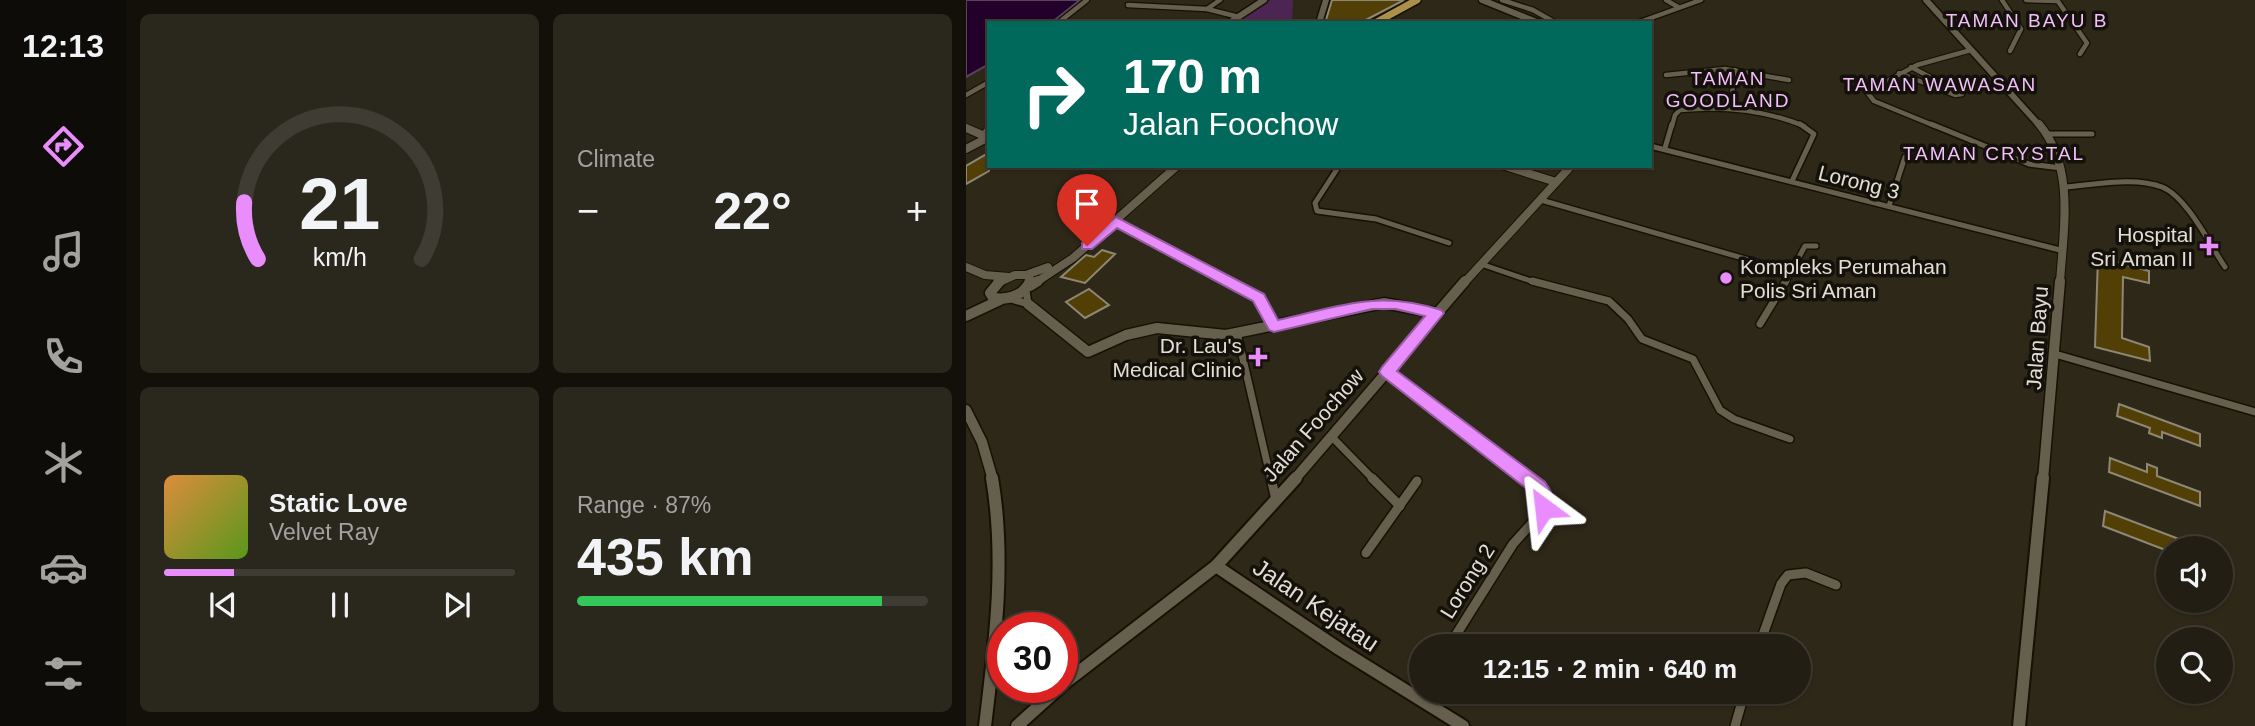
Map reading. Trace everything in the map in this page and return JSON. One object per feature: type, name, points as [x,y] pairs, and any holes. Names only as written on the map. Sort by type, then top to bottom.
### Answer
[{"type":"main road","points":[[1379,21],[1416,0]]},
{"type":"street","points":[[1061,21],[1087,0]]},
{"type":"street","points":[[1207,9],[1220,0]]},
{"type":"street","points":[[1232,21],[1264,0]]},
{"type":"street","points":[[1320,21],[1326,0]]},
{"type":"street","points":[[1482,0],[1535,21]]},
{"type":"street","points":[[1502,0],[1533,10],[1552,21]]},
{"type":"street","points":[[1666,0],[1678,7]]},
{"type":"street","points":[[1642,21],[1701,0]]},
{"type":"street","name":"Jalan Bayu","points":[[1926,0],[2012,93],[2045,134],[2061,168],[2065,187],[2055,354],[2019,726]]},
{"type":"street","points":[[2002,0],[2021,29],[2010,51]]},
{"type":"street","points":[[2026,0],[2057,1],[2087,43],[2080,54]]},
{"type":"street","points":[[1128,5],[1207,9],[1239,17]]},
{"type":"street","points":[[1524,15],[1533,10]]},
{"type":"street","points":[[1970,50],[1953,52],[1911,67],[1867,92],[1868,97],[2029,164],[2061,168]]},
{"type":"street","points":[[1899,73],[1955,95],[1962,94],[1911,67]]},
{"type":"street","points":[[1730,108],[1735,70]]},
{"type":"street","points":[[1666,75],[1735,70],[1789,80]]},
{"type":"street","points":[[966,95],[986,87]]},
{"type":"street","points":[[1665,148],[1677,111],[1730,108],[1766,115],[1813,132],[1814,136],[1791,181]]},
{"type":"street","points":[[966,142],[983,134]]},
{"type":"street","points":[[966,149],[983,134]]},
{"type":"street","points":[[2045,134],[2092,134]]},
{"type":"street","name":"Lorong 3","points":[[1652,146],[2060,250]]},
{"type":"street","points":[[1889,206],[1905,157]]},
{"type":"street","points":[[966,267],[985,275],[1026,275],[1059,261],[1129,209],[1175,168]]},
{"type":"street","points":[[1338,168],[1315,203],[1317,211],[1324,215],[1376,219],[1449,243]]},
{"type":"street","points":[[1511,168],[1556,182]]},
{"type":"street","name":"Jalan Foochow","points":[[1078,673],[1216,566],[1332,437],[1436,313],[1569,168]]},
{"type":"street","points":[[2065,187],[2150,184],[2165,188],[2176,197],[2225,267]]},
{"type":"street","points":[[1541,200],[1749,257],[1791,272]]},
{"type":"street","points":[[966,315],[1028,288],[1073,258],[1113,221]]},
{"type":"street","points":[[1113,221],[1258,298],[1274,326]]},
{"type":"street","points":[[1760,324],[1805,246],[1816,246]]},
{"type":"street","points":[[1481,264],[1543,285],[1609,301],[1628,319],[1642,339],[1693,359],[1716,404],[1727,415],[1790,439]]},
{"type":"street","points":[[985,275],[993,298],[1028,304],[1088,352],[1126,335],[1157,328],[1237,333],[1372,304],[1396,304],[1436,313]]},
{"type":"street","points":[[1026,275],[1031,279],[1028,304]]},
{"type":"street","points":[[966,315],[1010,276]]},
{"type":"street","points":[[1237,333],[1276,500]]},
{"type":"street","points":[[2055,354],[2255,412]]},
{"type":"street","name":"Lorong 2","points":[[1387,372],[1538,487],[1543,494],[1545,503],[1542,512],[1513,544],[1457,634]]},
{"type":"street","points":[[966,410],[976,424],[984,446],[998,515],[996,627],[985,726]]},
{"type":"street","points":[[1332,437],[1400,506]]},
{"type":"street","points":[[1366,553],[1417,481]]},
{"type":"street","name":"Jalan Kejatau","points":[[1216,566],[1409,688]]},
{"type":"street","points":[[1763,634],[1781,584],[1788,575],[1806,573],[1836,585]]},
{"type":"street","name":"Jalan Foochow","points":[[1017,726],[1042,703]]},
{"type":"street","name":"Jalan Kejatau","points":[[1433,704],[1463,726]]},
{"type":"street","points":[[1735,726],[1741,704]]},
{"type":"shaded area","points":[[966,0],[1080,0],[1054,21],[987,21],[987,65],[966,77]]},
{"type":"shaded area","points":[[1271,0],[1293,0],[1292,21],[1236,21]]},
{"type":"building","points":[[1332,0],[1404,0],[1364,21],[1326,21]]},
{"type":"building","points":[[985,155],[989,171],[966,184],[966,166]]},
{"type":"building","points":[[1102,250],[1115,254],[1085,283],[1061,277],[1086,255],[1094,257]]},
{"type":"building","points":[[2098,257],[2149,271],[2149,283],[2123,277],[2122,338],[2149,347],[2150,361],[2095,347]]},
{"type":"building","points":[[1089,289],[1109,305],[1085,318],[1066,302]]},
{"type":"building","points":[[2119,404],[2200,434],[2200,446],[2162,432],[2162,438],[2149,433],[2150,428],[2117,416]]},
{"type":"building","points":[[2110,458],[2147,472],[2147,464],[2157,468],[2157,476],[2200,492],[2200,506],[2109,472]]},
{"type":"building","points":[[2105,511],[2171,536],[2156,536],[2156,546],[2103,526]]},
{"type":"place","name":"Hospital Sri Aman II","points":[[2209,246]]},
{"type":"place","name":"Kompleks Perumahan Polis Sri Aman","points":[[1726,278]]},
{"type":"place","name":"Dr. Lau's Medical Clinic","points":[[1258,357]]},
{"type":"district","name":"TAMAN BAYU B","points":[[2027,20]]},
{"type":"district","name":"TAMAN WAWASAN","points":[[1940,84]]},
{"type":"district","name":"TAMAN GOODLAND","points":[[1728,89]]},
{"type":"district","name":"TAMAN CRYSTAL","points":[[1994,153]]},
{"type":"route","points":[[1087,246],[1116,222],[1258,298],[1264,304],[1274,326],[1340,310],[1384,303],[1436,313],[1387,372],[1538,487],[1543,494],[1544,508]]}]
